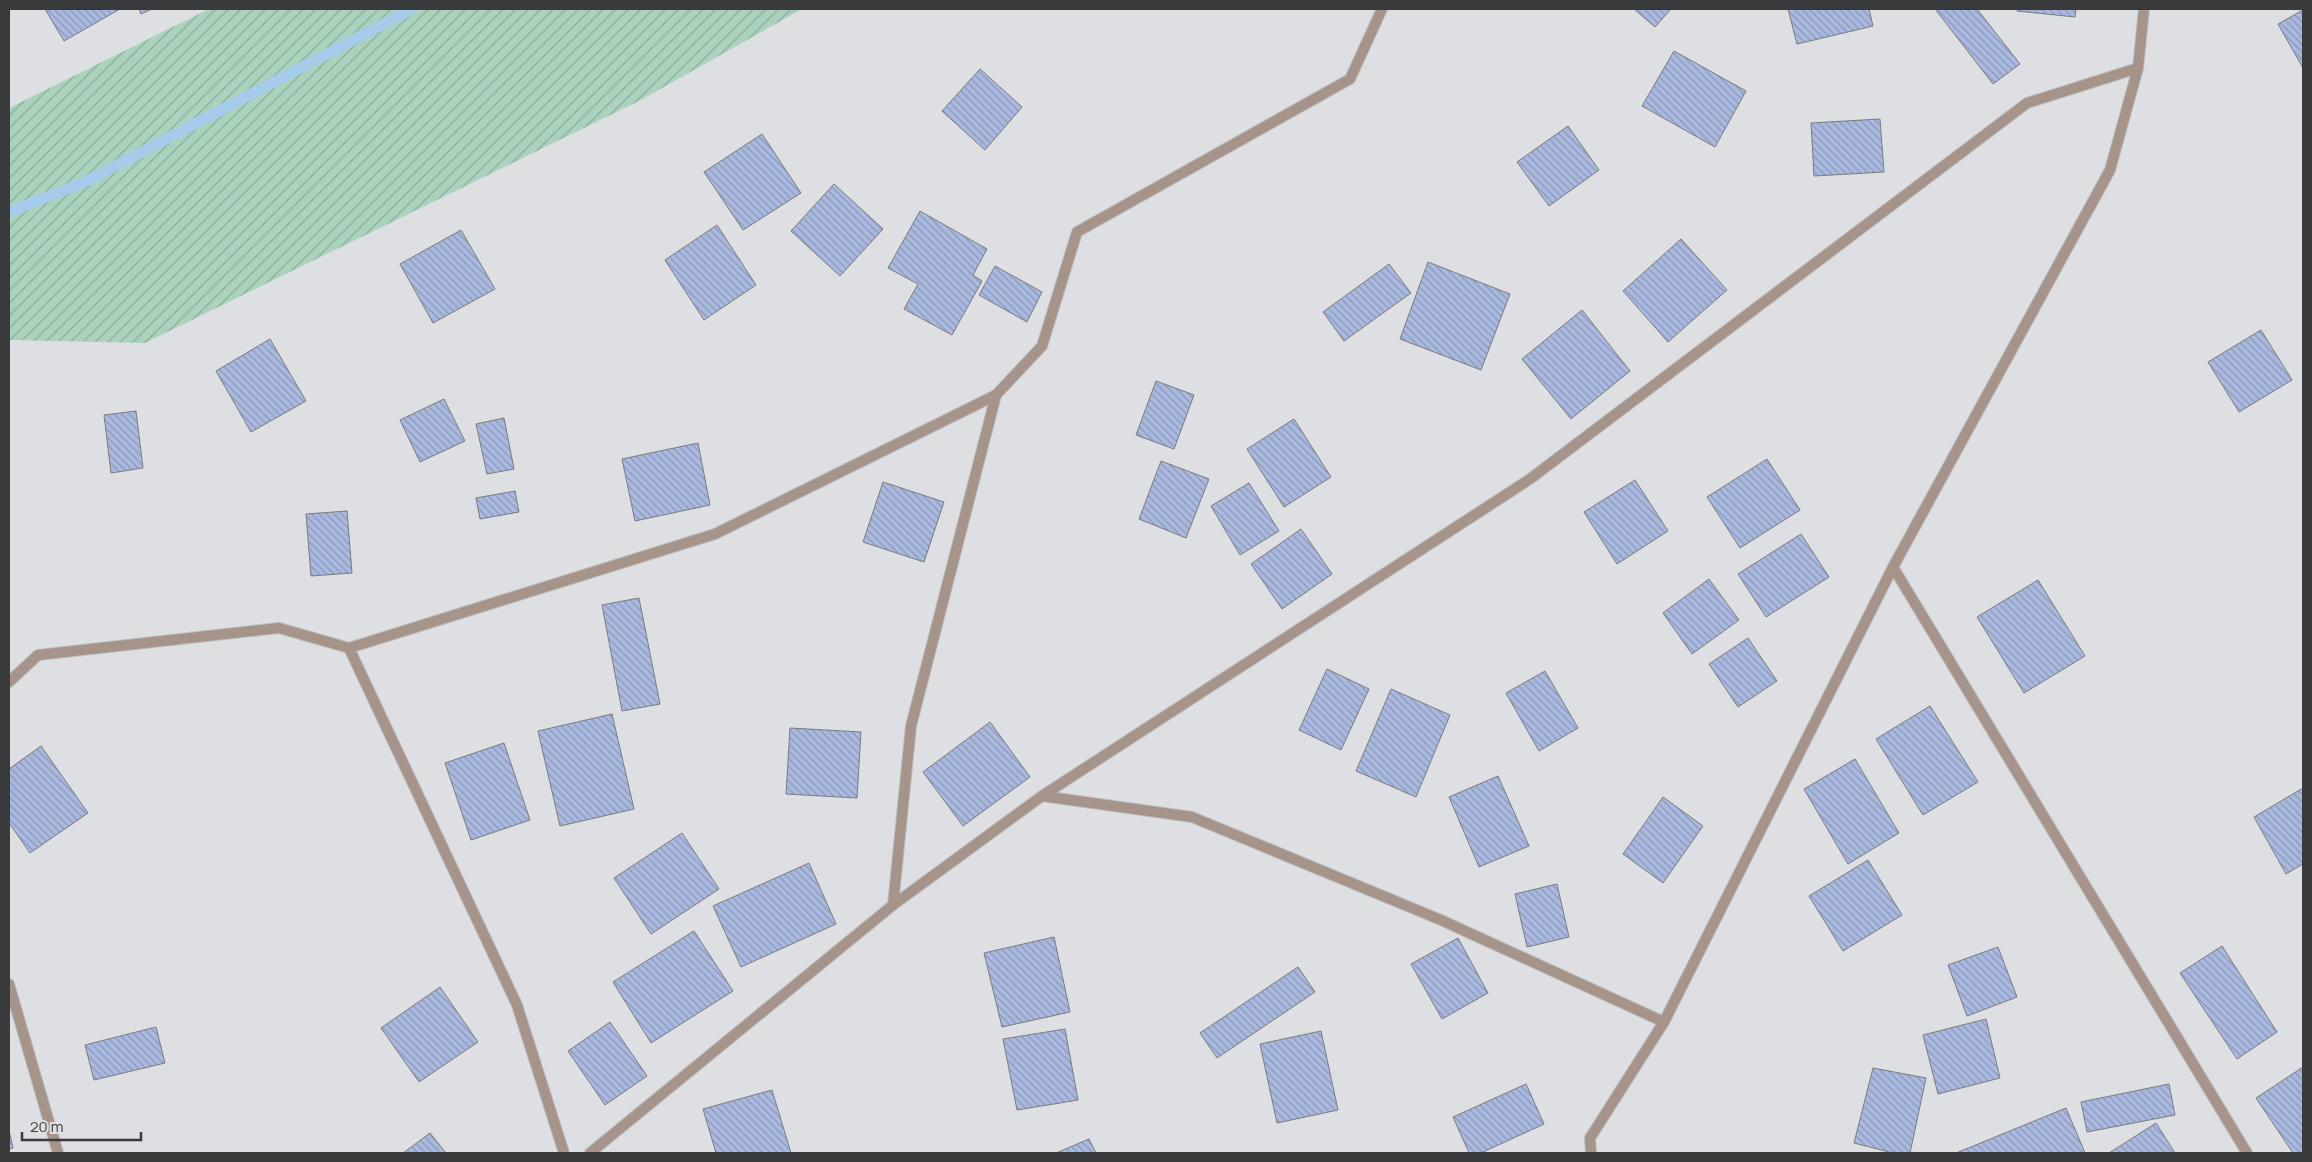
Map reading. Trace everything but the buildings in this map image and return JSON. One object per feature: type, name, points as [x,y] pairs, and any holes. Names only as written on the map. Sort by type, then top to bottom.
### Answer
[{"type":"street","points":[[9,682],[38,655],[279,628],[349,648],[715,534],[996,395],[1042,346],[1077,232],[1350,79],[1382,9]]},
{"type":"street","points":[[1592,1153],[1590,1138],[1664,1022],[1893,567],[2110,170],[2138,68],[2144,9]]},
{"type":"street","points":[[590,1153],[893,905],[1042,796],[1530,479],[2027,103],[2138,68]]},
{"type":"street","points":[[893,905],[911,726],[996,395]]},
{"type":"street","points":[[1893,567],[2247,1153]]},
{"type":"street","points":[[349,648],[517,1005],[564,1153]]},
{"type":"street","points":[[1042,796],[1192,817],[1441,920],[1664,1022]]},
{"type":"street","points":[[9,984],[58,1153]]},
{"type":"green space","points":[[209,9],[802,9],[639,101],[145,343],[9,340],[9,108]]},
{"type":"waterway","points":[[9,212],[85,182],[412,9]]}]
